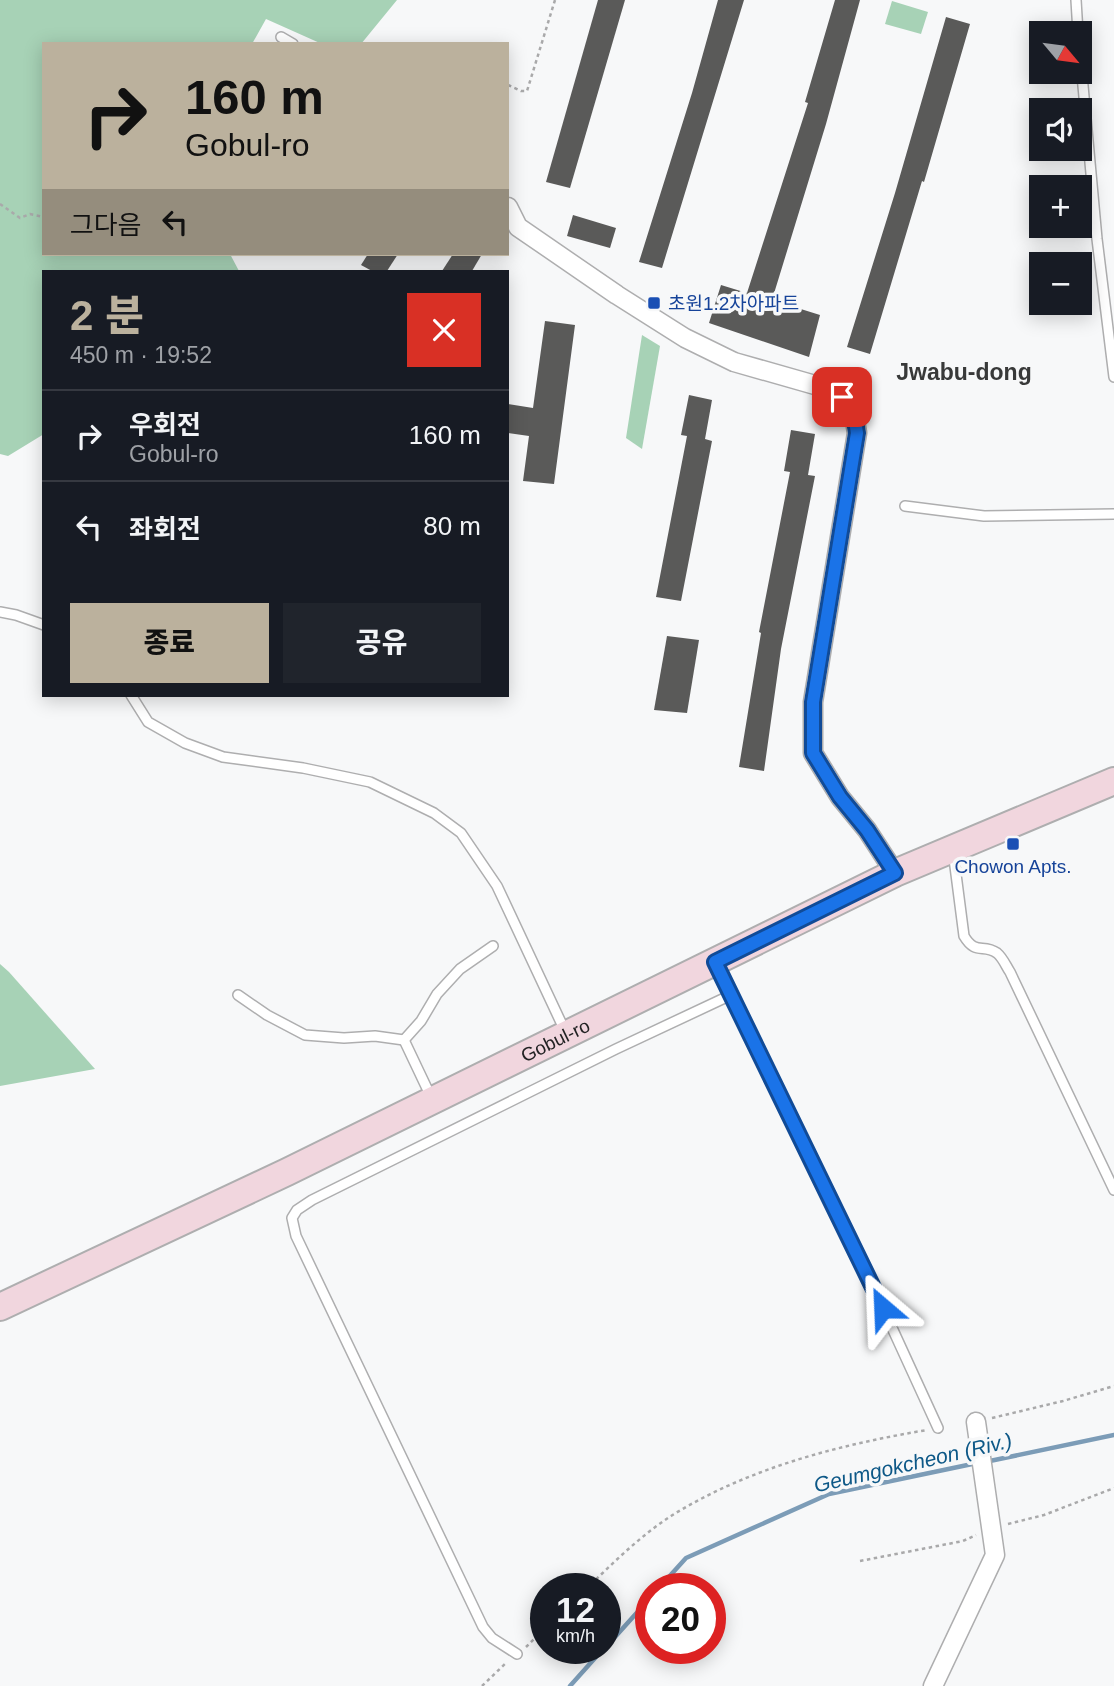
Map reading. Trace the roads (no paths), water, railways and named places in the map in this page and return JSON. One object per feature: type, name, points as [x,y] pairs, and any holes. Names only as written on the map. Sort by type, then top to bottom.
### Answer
[{"type":"main road","name":"Gobul-ro","points":[[0,1307],[433,1101],[895,873],[1112,778]]},
{"type":"street","points":[[509,209],[519,227],[685,338],[734,362],[822,387],[842,397],[853,408],[857,433],[813,702],[813,753],[840,797],[867,830],[895,873]]},
{"type":"street","points":[[933,1686],[995,1555],[976,1422]]},
{"type":"lane","points":[[1076,0],[1077,21]]},
{"type":"lane","points":[[281,37],[290,42]]},
{"type":"lane","points":[[1083,84],[1097,239],[1114,377]]},
{"type":"lane","points":[[905,506],[984,516],[1114,514]]},
{"type":"lane","points":[[0,612],[42,624]]},
{"type":"lane","points":[[132,697],[148,722],[185,743],[223,757],[303,768],[370,782],[434,813],[461,833],[497,886],[567,1035]]},
{"type":"lane","points":[[953,849],[964,936],[970,946],[999,954],[1010,972],[1114,1190]]},
{"type":"lane","points":[[404,1041],[421,1021],[437,994],[460,969],[493,946]]},
{"type":"lane","points":[[715,962],[883,1308],[938,1428]]},
{"type":"lane","points":[[238,995],[267,1015],[305,1035],[344,1038],[375,1036],[404,1041]]},
{"type":"lane","points":[[517,1654],[492,1638],[483,1627],[296,1236],[292,1218],[297,1210],[312,1200],[731,995]]},
{"type":"lane","points":[[404,1041],[433,1101]]},
{"type":"waterway","name":"Geumgokcheon (Riv.)","points":[[985,1462],[1114,1435]]},
{"type":"waterway","name":"Geumgokcheon (Riv.)","points":[[672,1573],[686,1558],[829,1494],[977,1463]]},
{"type":"waterway","name":"Geumgokcheon (Riv.)","points":[[621,1630],[635,1615]]},
{"type":"waterway","name":"Geumgokcheon (Riv.)","points":[[570,1686],[590,1664]]},
{"type":"place","name":"초원1.2차아파트","points":[[654,303]]},
{"type":"place","name":"Chowon Apts.","points":[[1013,844]]},
{"type":"district","name":"Jwabu-dong","points":[[964,372]]}]
